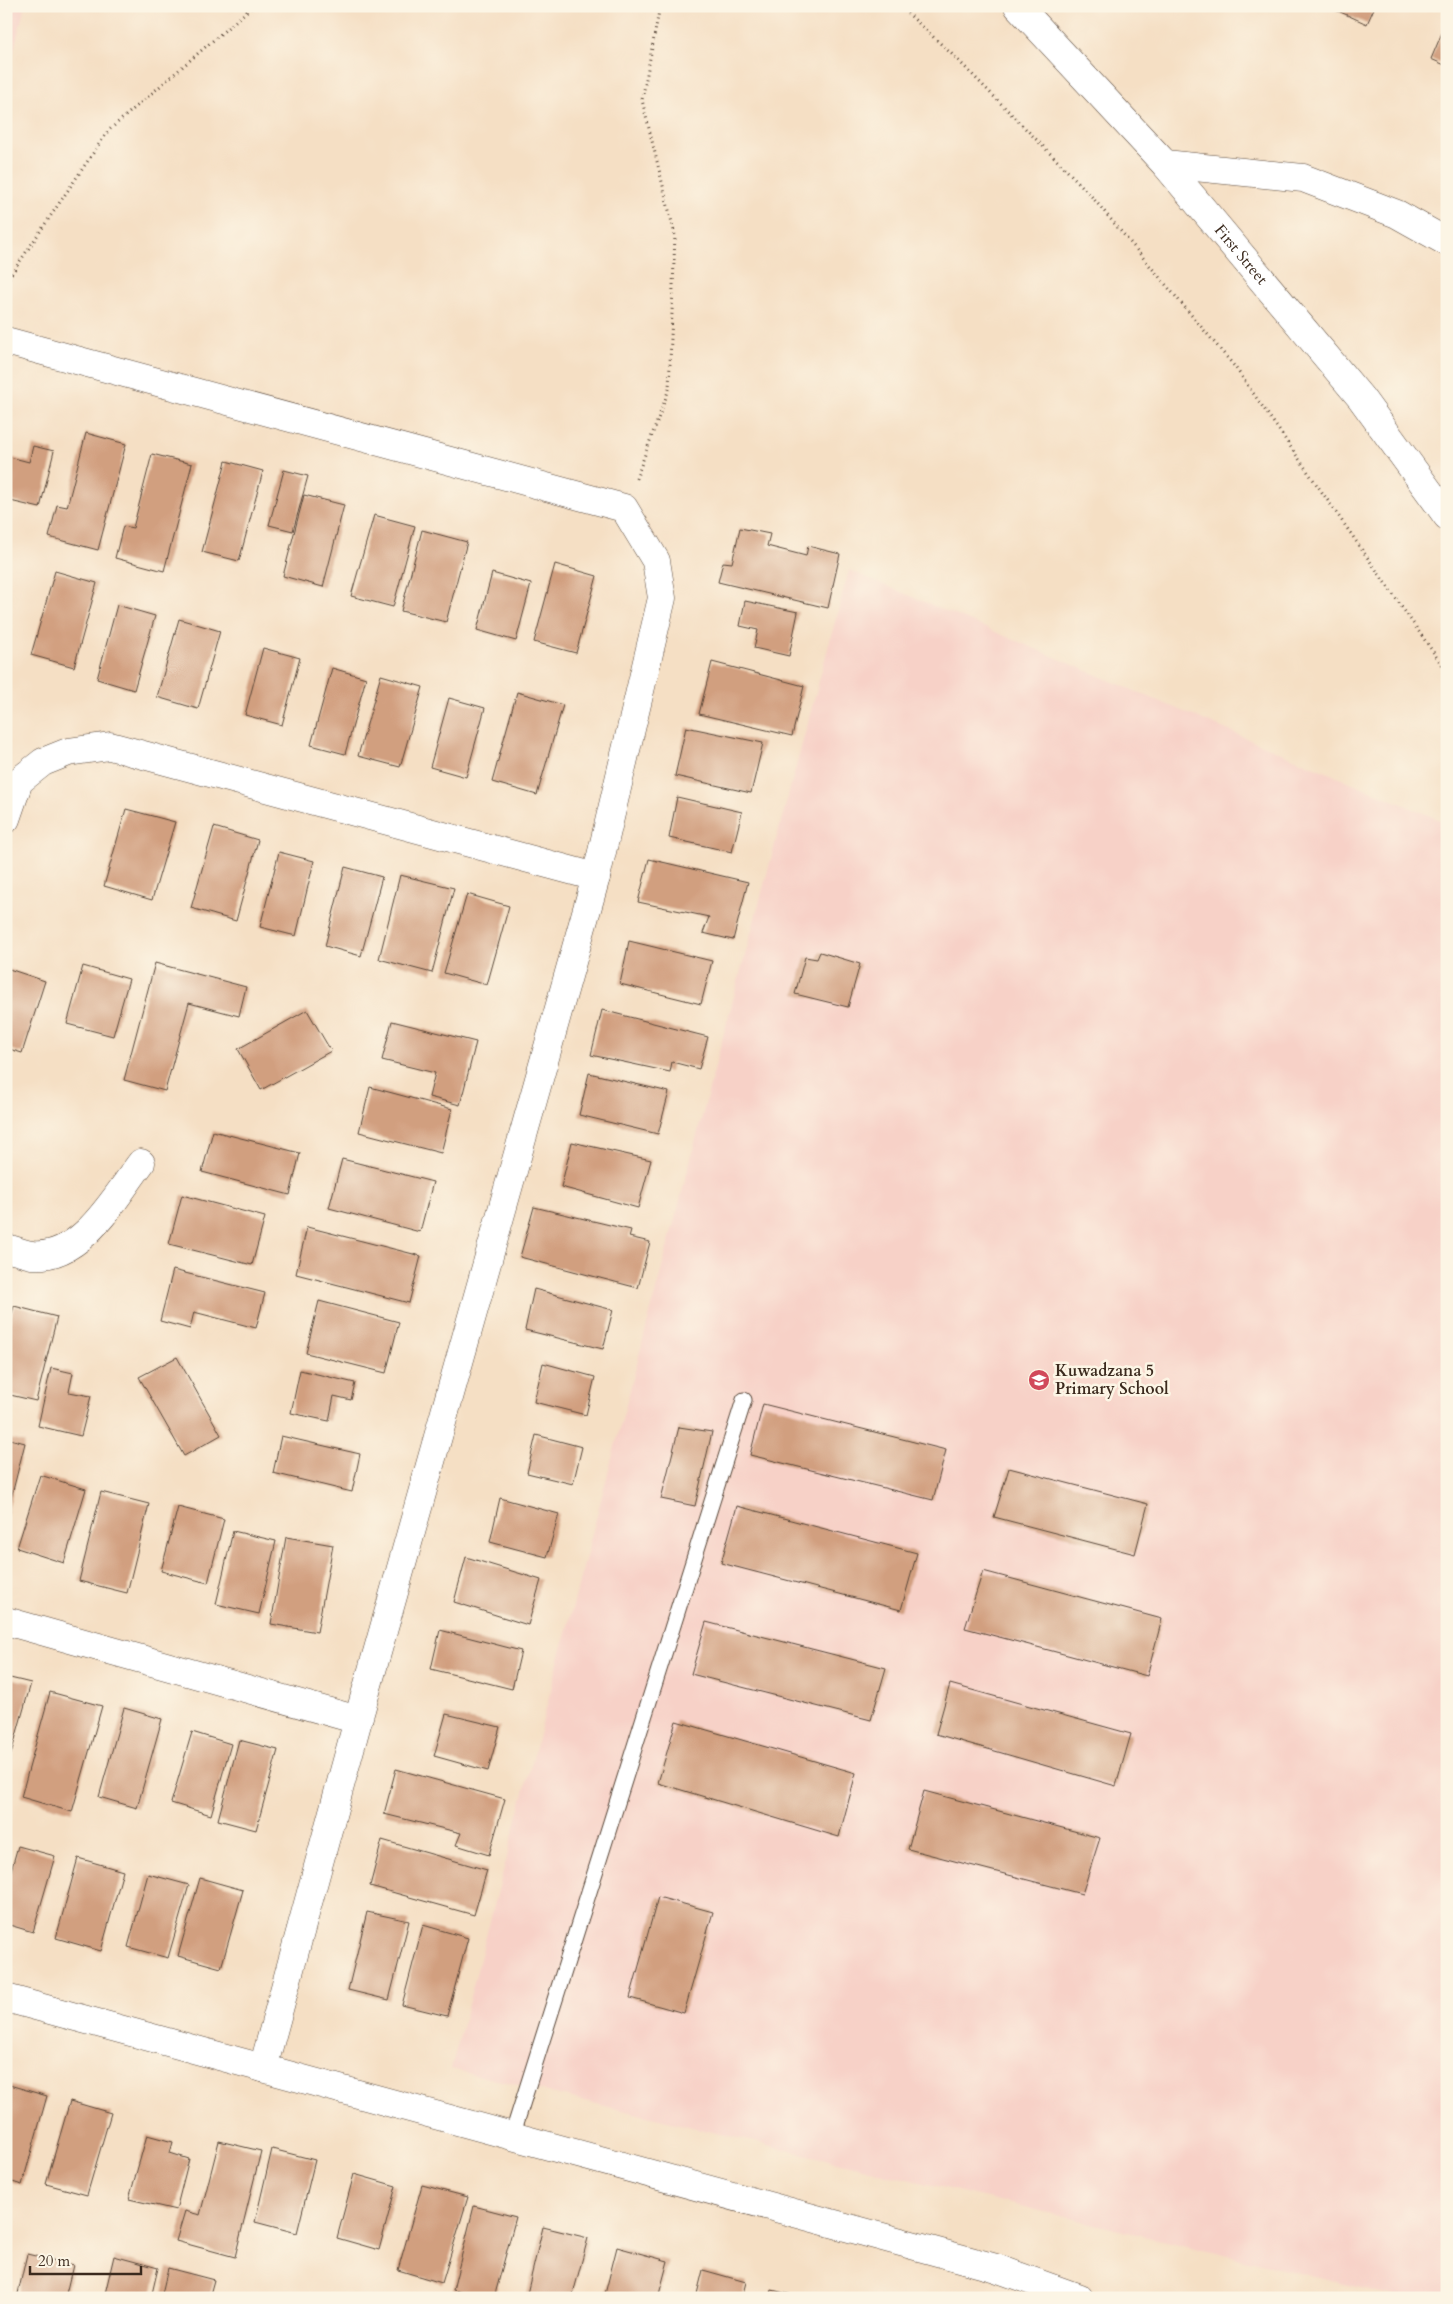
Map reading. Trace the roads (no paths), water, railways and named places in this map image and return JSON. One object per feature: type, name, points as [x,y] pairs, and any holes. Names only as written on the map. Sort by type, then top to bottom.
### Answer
[{"type":"street","name":"First Street","points":[[1018,6],[1165,164],[1361,398],[1447,516]]},
{"type":"street","points":[[1165,164],[1303,178],[1397,214],[1447,242]]},
{"type":"street","points":[[6,341],[624,508],[656,561],[662,598],[596,877],[358,1720],[263,2068]]},
{"type":"street","points":[[6,819],[19,780],[43,762],[68,752],[110,746],[596,877]]},
{"type":"street","points":[[6,1248],[33,1255],[64,1250],[84,1237],[141,1163]]},
{"type":"street","points":[[6,1621],[358,1720]]},
{"type":"street","points":[[6,1998],[996,2268],[1079,2298]]},
{"type":"lane","points":[[512,2136],[744,1400]]},
{"type":"place","name":"Kuwadzana 5 Primary School","points":[[1039,1380]]}]
